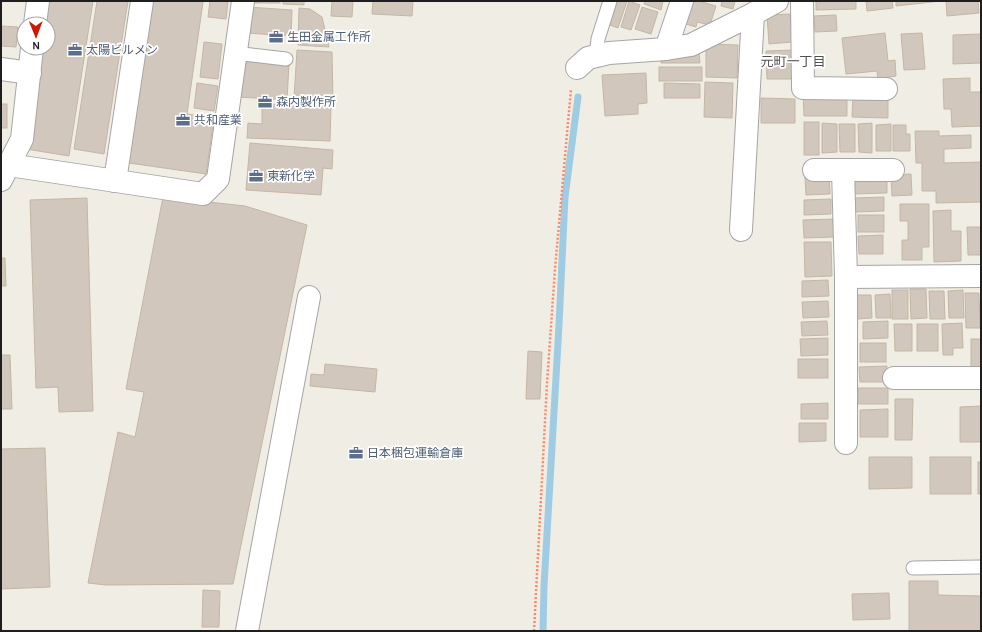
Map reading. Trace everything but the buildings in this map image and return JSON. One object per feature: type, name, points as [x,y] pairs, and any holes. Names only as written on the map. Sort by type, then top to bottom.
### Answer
[{"type":"street","points":[[36,16],[38,1]]},
{"type":"street","points":[[115,181],[142,1]]},
{"type":"street","points":[[31,56],[22,139],[5,173],[115,181],[202,194],[218,179],[243,1]]},
{"type":"street","points":[[666,49],[682,1]]},
{"type":"street","points":[[577,68],[588,58],[609,53],[666,49],[691,45],[777,1]]},
{"type":"street","points":[[802,1],[803,88],[886,89]]},
{"type":"street","points":[[740,230],[753,14]]},
{"type":"street","points":[[1,69],[30,73]]},
{"type":"street","points":[[814,170],[893,170]]},
{"type":"street","points":[[843,170],[846,277],[846,442]]},
{"type":"street","points":[[846,277],[981,276]]},
{"type":"street","points":[[247,631],[309,297]]},
{"type":"street","points":[[894,378],[981,378]]},
{"type":"lane","points":[[596,56],[598,39],[610,1]]},
{"type":"lane","points":[[235,53],[286,59]]},
{"type":"lane","points":[[913,568],[981,567]]},
{"type":"path","points":[[534,631],[547,383],[555,269],[572,83],[577,68]]},
{"type":"waterway","points":[[543,631],[544,586],[565,197],[578,97]]},
{"type":"place","name":"生田金属工作所","points":[[276,37]]},
{"type":"place","name":"太陽ビルメン","points":[[75,50]]},
{"type":"place","name":"森内製作所","points":[[265,102]]},
{"type":"place","name":"共和産業","points":[[183,120]]},
{"type":"place","name":"東新化学","points":[[256,176]]},
{"type":"place","name":"日本梱包運輸倉庫","points":[[356,453]]},
{"type":"district","name":"元町一丁目","points":[[793,61]]}]
